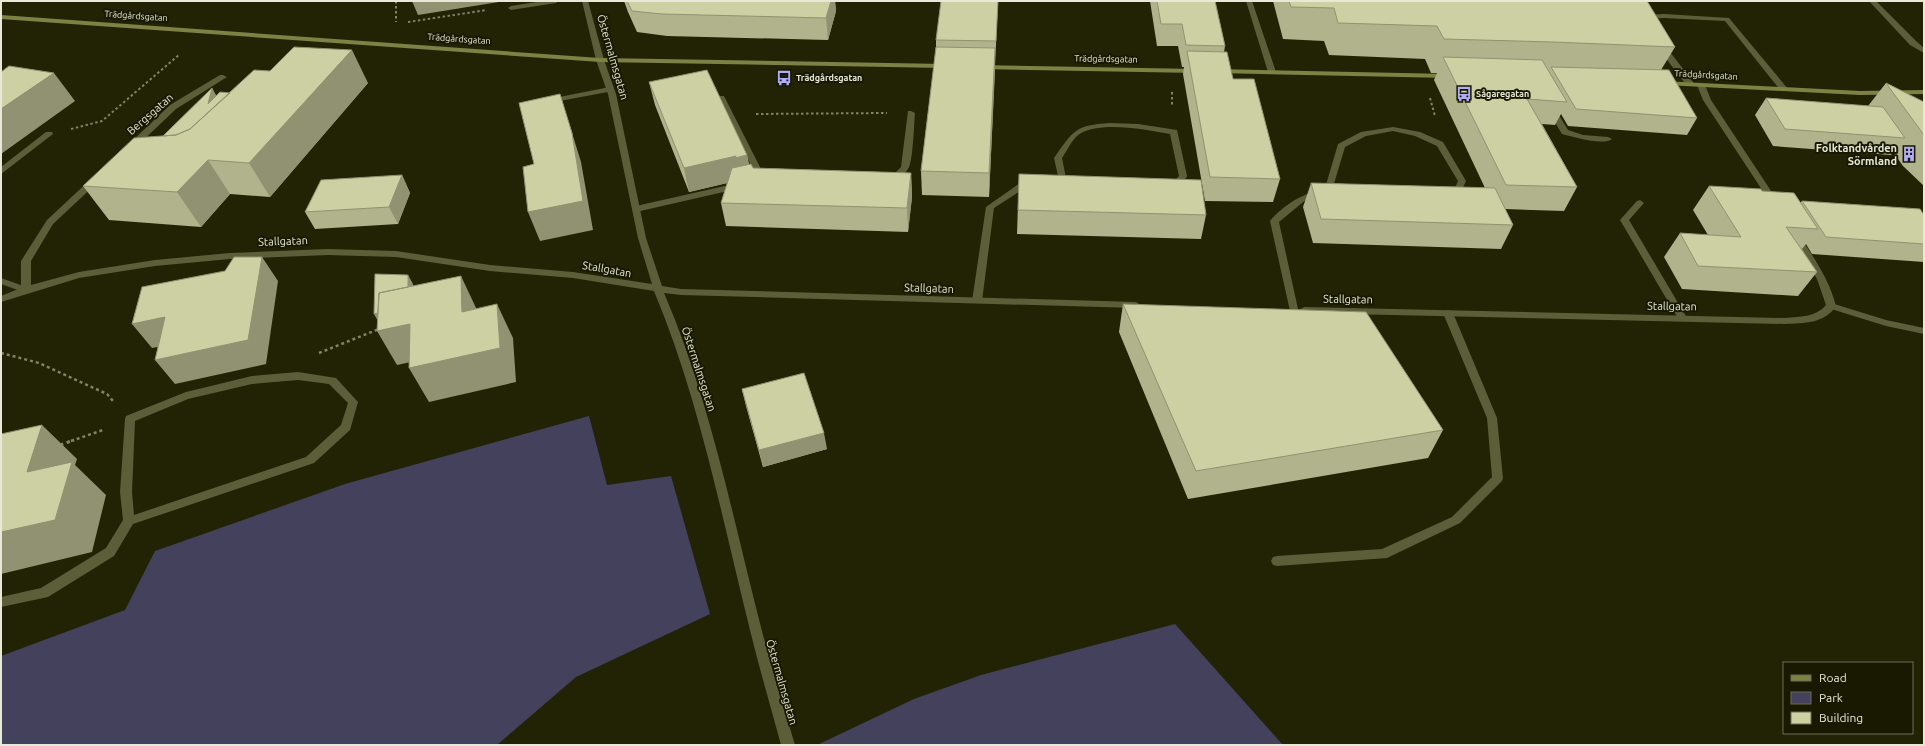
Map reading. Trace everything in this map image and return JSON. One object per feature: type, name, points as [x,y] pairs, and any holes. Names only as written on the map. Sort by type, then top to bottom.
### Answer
[{"type":"street","points":[[511,8],[556,1]]},
{"type":"street","name":"Östermalmsgatan","points":[[585,1],[600,60],[610,89],[642,238],[658,289],[671,320],[712,449],[757,635],[788,745]]},
{"type":"street","points":[[1249,1],[1272,72]]},
{"type":"street","points":[[1872,1],[1924,51]]},
{"type":"street","points":[[1639,19],[1664,16],[1727,19],[1784,89]]},
{"type":"street","name":"Trädgårdsgatan","points":[[1,17],[600,60],[952,66]]},
{"type":"street","points":[[1658,42],[1690,84]]},
{"type":"street","name":"Trädgårdsgatan","points":[[976,67],[1456,77]]},
{"type":"street","name":"Bergsgatan","points":[[123,155],[173,107],[223,77]]},
{"type":"street","name":"Trädgårdsgatan","points":[[1659,83],[1860,93],[1924,92]]},
{"type":"street","points":[[1701,85],[1708,100],[1778,210]]},
{"type":"street","points":[[539,103],[610,89]]},
{"type":"street","points":[[636,209],[759,182],[730,114],[721,98]]},
{"type":"street","points":[[1546,100],[1566,132],[1582,137],[1608,139]]},
{"type":"street","points":[[883,180],[898,174],[905,167],[911,113]]},
{"type":"street","points":[[1062,184],[1058,158],[1076,133],[1090,128],[1115,125],[1174,132],[1183,176],[1170,190],[1162,190]]},
{"type":"street","name":"Stallgatan","points":[[1444,198],[1457,192],[1462,181],[1440,144],[1417,134],[1393,129],[1364,134],[1341,146],[1330,195],[1306,196],[1274,221],[1289,309],[1785,321],[1811,319],[1825,314],[1831,306]]},
{"type":"street","points":[[1,171],[49,134]]},
{"type":"street","points":[[26,290],[26,261],[50,222],[100,176]]},
{"type":"street","points":[[977,301],[990,207],[1023,185],[1039,185]]},
{"type":"street","points":[[1640,203],[1624,220],[1682,318]]},
{"type":"street","points":[[1790,229],[1818,274],[1830,297],[1831,306],[1886,323],[1924,331]]},
{"type":"street","name":"Stallgatan","points":[[26,290],[79,275],[155,263],[230,256],[328,252],[396,254],[490,268],[573,275],[658,289],[689,292],[1143,306]]},
{"type":"street","points":[[1,281],[26,290]]},
{"type":"street","points":[[1,299],[26,290]]},
{"type":"street","points":[[1277,561],[1383,554],[1456,520],[1498,478],[1492,418],[1448,313]]},
{"type":"street","points":[[1,602],[44,592],[110,552],[129,521],[126,492],[130,419],[186,396],[252,380],[284,377],[298,376],[332,381],[353,402],[346,427],[310,460],[129,521]]},
{"type":"path","points":[[396,23],[486,10],[490,12],[511,8]]},
{"type":"path","points":[[49,134],[102,121],[175,57]]},
{"type":"path","points":[[730,114],[911,113]]},
{"type":"path","points":[[284,377],[306,360],[333,346],[384,328]]},
{"type":"path","points":[[1,353],[39,363],[107,394],[130,419],[52,447]]},
{"type":"green space","points":[[589,416],[607,485],[671,476],[710,614],[576,677],[497,745],[1,745],[1,656],[125,610],[155,551],[345,484]]},
{"type":"green space","points":[[1175,624],[1283,745],[817,745],[914,699],[981,675]]},
{"type":"building","points":[[627,1],[831,1],[826,18],[662,14],[632,11]]},
{"type":"building","points":[[941,1],[998,1],[996,41],[936,40]]},
{"type":"building","points":[[1157,1],[1215,1],[1225,46],[1186,45],[1182,24],[1161,24]]},
{"type":"building","points":[[1289,1],[1647,1],[1675,47],[1444,39],[1437,26],[1338,23],[1334,8],[1291,7]]},
{"type":"building","points":[[294,47],[352,50],[249,163],[208,160],[177,192],[83,186],[134,138],[176,135],[190,129],[254,70],[270,71]]},
{"type":"building","points":[[936,47],[995,48],[989,173],[921,171]]},
{"type":"building","points":[[1187,51],[1227,52],[1233,79],[1254,79],[1280,179],[1210,177]]},
{"type":"building","points":[[1443,57],[1542,60],[1567,102],[1527,99],[1577,187],[1506,185]]},
{"type":"building","points":[[9,66],[54,73],[1,109],[1,72]]},
{"type":"building","points":[[1551,67],[1669,70],[1697,118],[1576,109]]},
{"type":"building","points":[[707,70],[747,155],[735,158],[736,156],[684,168],[649,82]]},
{"type":"building","points":[[1886,83],[1924,102],[1924,135]]},
{"type":"building","points":[[212,88],[208,104],[220,92],[230,93],[190,129],[176,135],[163,136]]},
{"type":"building","points":[[560,94],[572,133],[583,201],[528,212],[523,167],[534,164],[519,103]]},
{"type":"building","points":[[1766,98],[1883,107],[1905,138],[1785,129]]},
{"type":"building","points":[[751,164],[753,168],[911,173],[907,208],[721,203],[732,168]]},
{"type":"building","points":[[1019,174],[1201,180],[1206,215],[1018,210]]},
{"type":"building","points":[[402,175],[389,207],[305,212],[321,180]]},
{"type":"building","points":[[1311,183],[1495,188],[1513,225],[1321,219]]},
{"type":"building","points":[[1709,186],[1761,189],[1762,191],[1794,193],[1818,229],[1786,227],[1817,272],[1698,266],[1680,233],[1741,237]]},
{"type":"building","points":[[1802,201],[1920,209],[1924,215],[1924,244],[1826,237]]},
{"type":"building","points":[[234,257],[262,257],[248,340],[155,360],[165,317],[132,324],[142,287],[225,271]]},
{"type":"building","points":[[375,274],[408,275],[408,287],[379,293],[378,313],[374,314]]},
{"type":"building","points":[[461,276],[462,312],[497,304],[500,348],[409,368],[410,324],[377,331],[379,293]]},
{"type":"building","points":[[1123,304],[1366,312],[1443,430],[1196,471]]},
{"type":"building","points":[[804,373],[824,433],[759,450],[742,389]]},
{"type":"building","points":[[42,425],[27,472],[72,462],[55,520],[1,532],[1,434]]},
{"type":"place","name":"Trädgårdsgatan","points":[[784,78]]},
{"type":"place","name":"Sågaregatan","points":[[1464,94]]},
{"type":"place","name":"Folktandvården Sörmland","points":[[1909,154]]}]
